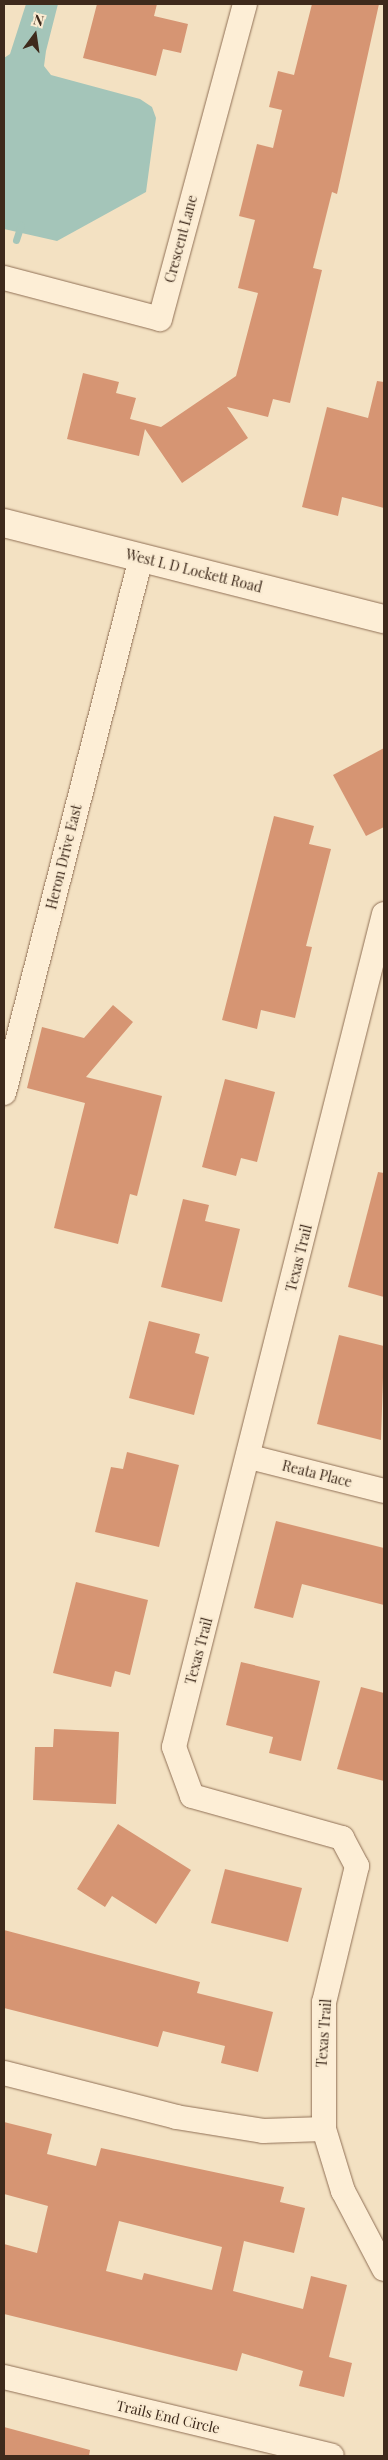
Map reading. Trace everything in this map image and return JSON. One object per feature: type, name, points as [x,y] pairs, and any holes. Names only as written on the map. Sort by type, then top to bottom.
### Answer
[{"type":"main road","name":"West L D Lockett Road","points":[[4,523],[384,619]]},
{"type":"street","name":"Crescent Lane","points":[[4,278],[160,319],[245,4]]},
{"type":"street","name":"Heron Drive East","points":[[4,1093],[141,558]]},
{"type":"street","name":"Texas Trail","points":[[384,914],[250,1457],[174,1747],[192,1796],[342,1838],[357,1866],[324,2002],[324,2129],[343,2191],[384,2269]]},
{"type":"street","name":"Reata Place","points":[[250,1457],[384,1491]]},
{"type":"street","points":[[4,2074],[176,2116],[263,2131],[324,2129]]},
{"type":"street","name":"Trails End Circle","points":[[4,2377],[332,2456]]},
{"type":"water","points":[[26,4],[58,4],[44,66],[51,75],[140,99],[152,107],[156,118],[146,192],[57,241],[4,229],[4,58],[10,54]]},
{"type":"building","points":[[97,4],[157,4],[154,16],[188,24],[181,53],[163,49],[156,76],[83,58]]},
{"type":"building","points":[[312,4],[379,4],[337,194],[332,192],[313,268],[322,270],[290,403],[273,399],[268,417],[227,407],[248,438],[182,483],[145,429],[139,456],[67,439],[83,373],[119,382],[116,393],[136,398],[130,419],[161,427],[236,376],[258,293],[238,288],[255,220],[239,216],[257,144],[273,148],[282,110],[269,107],[278,71],[294,75]]},
{"type":"building","points":[[377,381],[384,382],[384,508],[342,497],[338,516],[302,507],[327,407],[368,418]]},
{"type":"building","points":[[384,748],[384,827],[366,836],[333,775]]},
{"type":"building","points":[[274,816],[314,826],[309,844],[331,849],[306,946],[312,947],[295,1018],[261,1010],[257,1029],[222,1020]]},
{"type":"building","points":[[113,1005],[133,1022],[86,1077],[162,1096],[137,1196],[130,1194],[118,1244],[54,1228],[85,1103],[27,1088],[42,1027],[84,1038]]},
{"type":"building","points":[[225,1079],[275,1092],[257,1162],[241,1158],[236,1176],[202,1167]]},
{"type":"building","points":[[378,1172],[384,1173],[384,1297],[348,1287]]},
{"type":"building","points":[[183,1199],[209,1205],[205,1221],[240,1229],[222,1302],[161,1287]]},
{"type":"building","points":[[149,1321],[200,1334],[195,1353],[209,1357],[194,1415],[129,1398]]},
{"type":"building","points":[[339,1335],[384,1346],[381,1440],[317,1424]]},
{"type":"building","points":[[127,1452],[179,1465],[159,1547],[95,1532],[111,1467],[123,1469]]},
{"type":"building","points":[[276,1521],[384,1548],[384,1605],[302,1584],[293,1618],[254,1608]]},
{"type":"building","points":[[76,1582],[148,1600],[130,1675],[115,1671],[111,1687],[53,1673]]},
{"type":"building","points":[[241,1662],[320,1681],[301,1761],[269,1753],[273,1737],[226,1725]]},
{"type":"building","points":[[361,1687],[384,1693],[384,1781],[337,1769]]},
{"type":"building","points":[[54,1729],[119,1732],[116,1804],[33,1800],[35,1747],[53,1747]]},
{"type":"building","points":[[118,1824],[191,1870],[156,1924],[112,1896],[105,1907],[77,1889]]},
{"type":"building","points":[[225,1869],[302,1888],[288,1942],[211,1923]]},
{"type":"building","points":[[4,1930],[200,1982],[197,1993],[273,2012],[258,2072],[221,2063],[225,2046],[163,2031],[158,2047],[4,2008]]},
{"type":"building","points":[[4,2122],[52,2134],[47,2154],[96,2166],[101,2148],[284,2187],[280,2202],[305,2208],[294,2253],[244,2241],[233,2291],[303,2309],[311,2276],[347,2285],[329,2357],[352,2363],[344,2397],[299,2386],[303,2371],[242,2353],[237,2371],[4,2314],[4,2244],[37,2253],[48,2206],[4,2194]],"holes":[[[119,2221],[222,2247],[212,2290],[144,2273],[142,2280],[106,2271]]]},
{"type":"building","points":[[4,2427],[90,2450],[89,2456],[4,2456]]},
{"type":"waterway","points":[[16,240],[21,225]]}]
